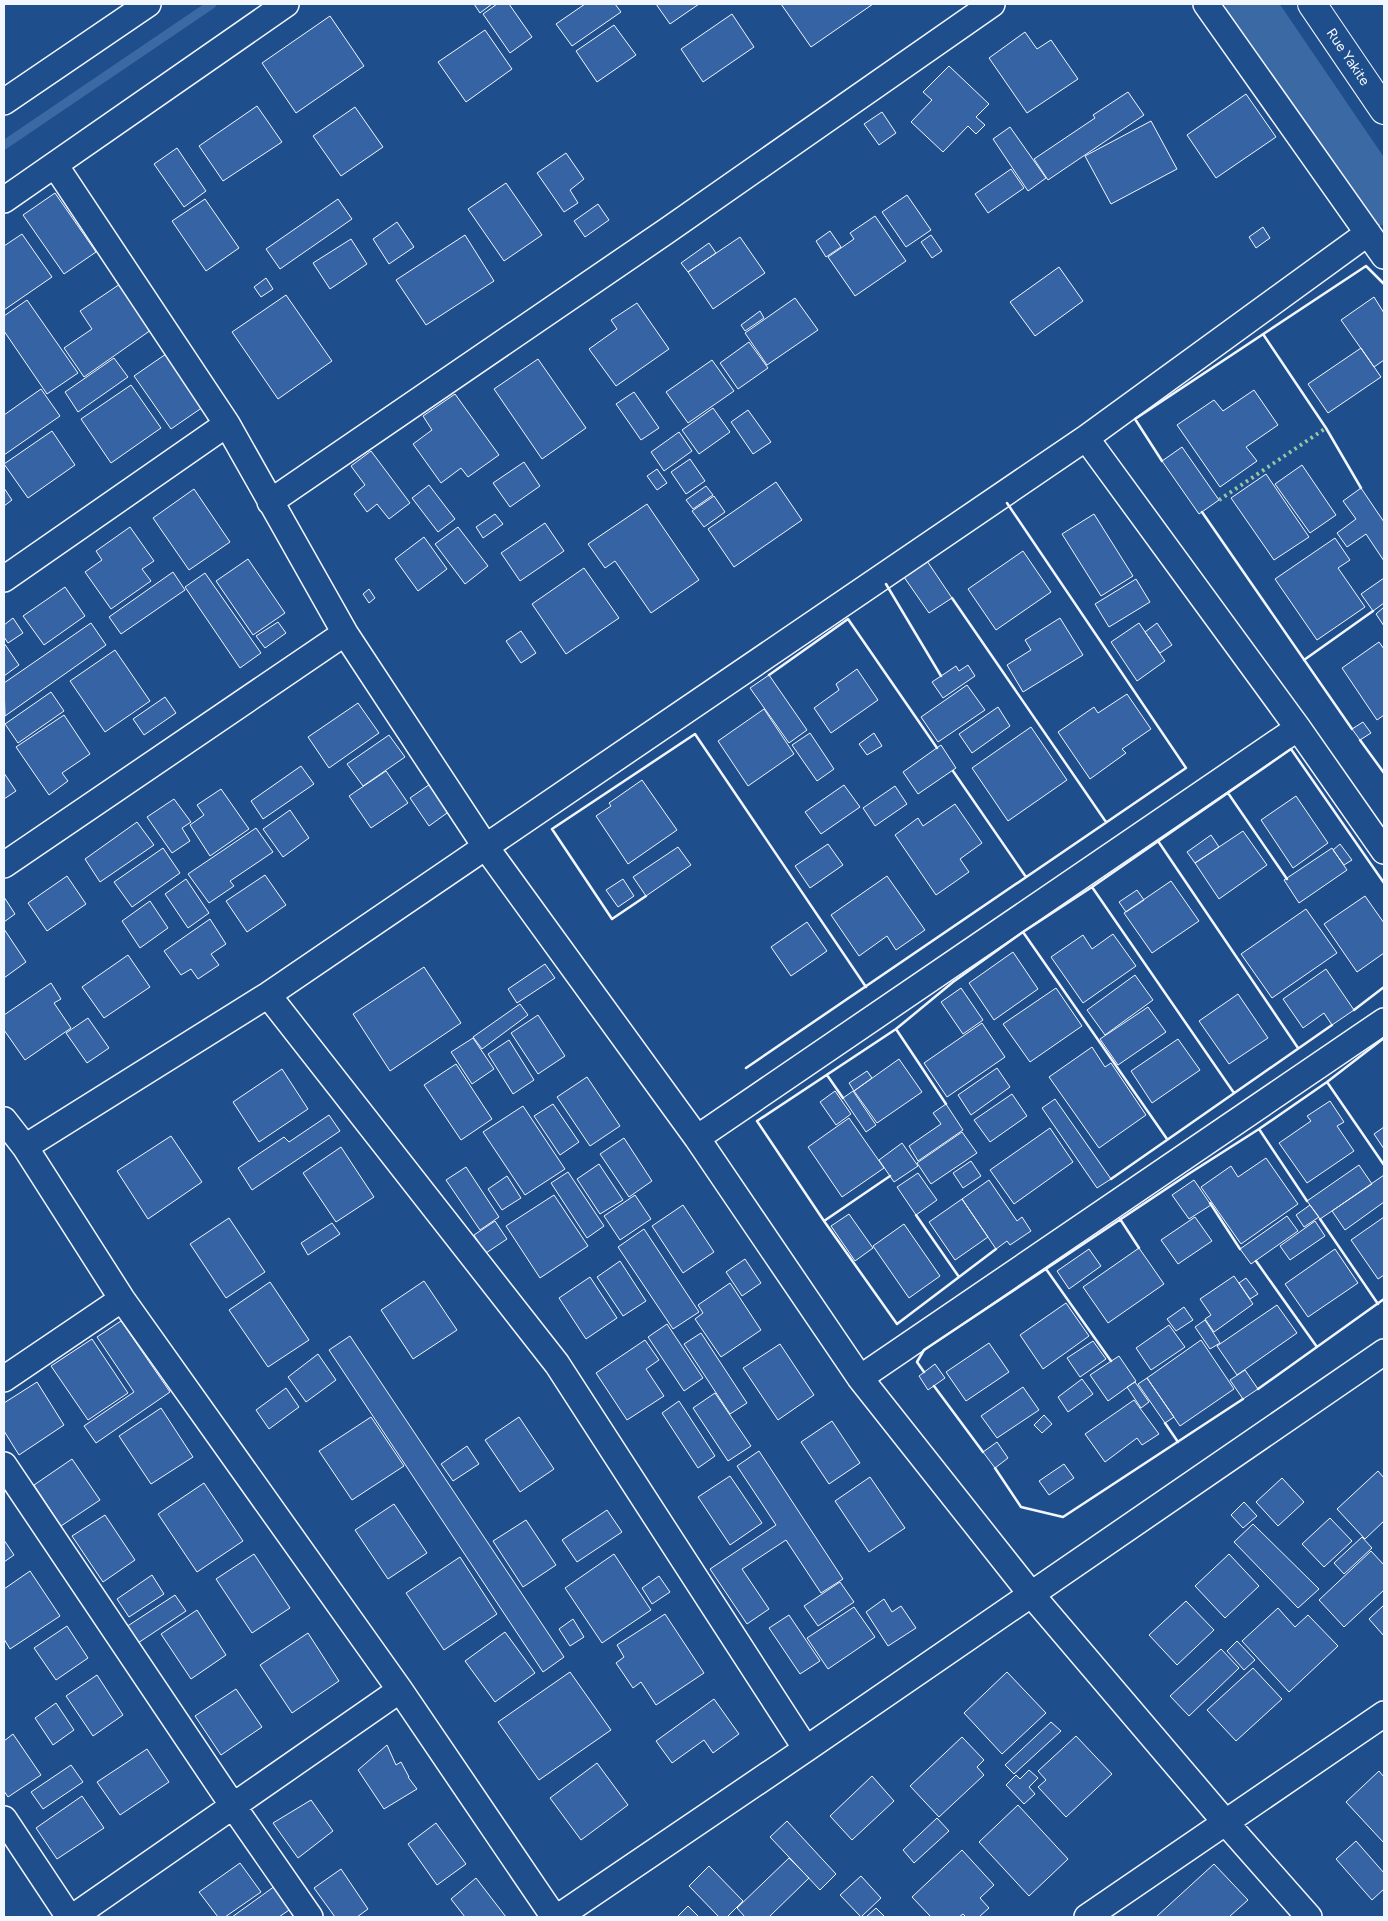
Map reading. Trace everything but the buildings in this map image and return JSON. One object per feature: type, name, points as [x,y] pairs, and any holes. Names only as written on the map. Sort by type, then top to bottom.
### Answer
[{"type":"main road","name":"Rue Yakite","points":[[1312,4],[1384,110]]},
{"type":"street","points":[[4,102],[148,4]]},
{"type":"street","points":[[4,200],[286,4]]},
{"type":"street","points":[[270,502],[668,230],[992,4]]},
{"type":"street","points":[[1206,4],[1384,256]]},
{"type":"street","points":[[55,165],[228,424],[345,633],[485,846],[697,1138],[860,1378],[1032,1594],[1226,1823],[1309,1917]]},
{"type":"street","points":[[24,1147],[268,995],[1086,438],[1368,233]]},
{"type":"street","points":[[4,579],[228,424]]},
{"type":"street","points":[[1086,438],[1298,728],[1384,851]]},
{"type":"street","points":[[4,865],[345,633]]},
{"type":"street","points":[[697,1138],[1298,728]]},
{"type":"street","points":[[268,995],[557,1364],[806,1749]]},
{"type":"street","points":[[860,1378],[1384,1021]]},
{"type":"street","points":[[4,1120],[24,1147],[122,1299],[400,1690],[556,1917],[806,1749],[1384,1352]]},
{"type":"street","points":[[4,1379],[122,1299]]},
{"type":"street","points":[[4,1465],[233,1806],[310,1917]]},
{"type":"street","points":[[73,1917],[400,1690]]},
{"type":"street","points":[[1088,1917],[1384,1714]]},
{"type":"street","points":[[4,1819],[69,1917]]},
{"type":"waterway","points":[[4,145],[212,4]]},
{"type":"waterway","points":[[1250,4],[1384,201]]},
{"type":"hedge","points":[[1219,500],[1326,428]]},
{"type":"wall","points":[[1162,461],[1135,419],[1366,266],[1384,284]]},
{"type":"wall","points":[[1263,334],[1326,428],[1361,488]]},
{"type":"wall","points":[[746,1068],[1186,768],[1007,503]]},
{"type":"wall","points":[[1202,512],[1352,729]]},
{"type":"wall","points":[[886,584],[941,676]]},
{"type":"wall","points":[[952,598],[1106,822]]},
{"type":"wall","points":[[1304,660],[1373,611]]},
{"type":"wall","points":[[769,675],[848,619],[937,748]]},
{"type":"wall","points":[[646,896],[612,919],[552,829],[695,734],[866,987]]},
{"type":"wall","points":[[1360,740],[1384,773]]},
{"type":"wall","points":[[996,1249],[897,1324],[824,1221],[757,1121],[896,1029],[953,982],[1023,932],[1092,887],[1291,749],[1384,883]]},
{"type":"wall","points":[[953,771],[1026,877]]},
{"type":"wall","points":[[1228,793],[1287,879]]},
{"type":"wall","points":[[1158,841],[1298,1048]]},
{"type":"wall","points":[[1092,887],[1234,1093]]},
{"type":"wall","points":[[1023,932],[1167,1139]]},
{"type":"wall","points":[[1354,1010],[1384,987]]},
{"type":"wall","points":[[1111,1179],[1332,1025]]},
{"type":"wall","points":[[896,1029],[946,1104]]},
{"type":"wall","points":[[924,1372],[917,1362],[924,1350],[1259,1129],[1327,1082],[1384,1038]]},
{"type":"wall","points":[[827,1075],[843,1098]]},
{"type":"wall","points":[[1327,1082],[1384,1165]]},
{"type":"wall","points":[[1259,1129],[1307,1201]]},
{"type":"wall","points":[[824,1221],[890,1176]]},
{"type":"wall","points":[[1210,1203],[1240,1249]]},
{"type":"wall","points":[[916,1215],[959,1277]]},
{"type":"wall","points":[[1120,1219],[1139,1248]]},
{"type":"wall","points":[[1320,1219],[1378,1304]]},
{"type":"wall","points":[[1256,1261],[1317,1347]]},
{"type":"wall","points":[[1046,1269],[1111,1361]]},
{"type":"wall","points":[[1258,1389],[1384,1299]]},
{"type":"wall","points":[[934,1386],[983,1452]]},
{"type":"wall","points":[[995,1468],[1021,1507],[1063,1517],[1243,1399]]},
{"type":"wall","points":[[1165,1423],[1178,1442]]}]
